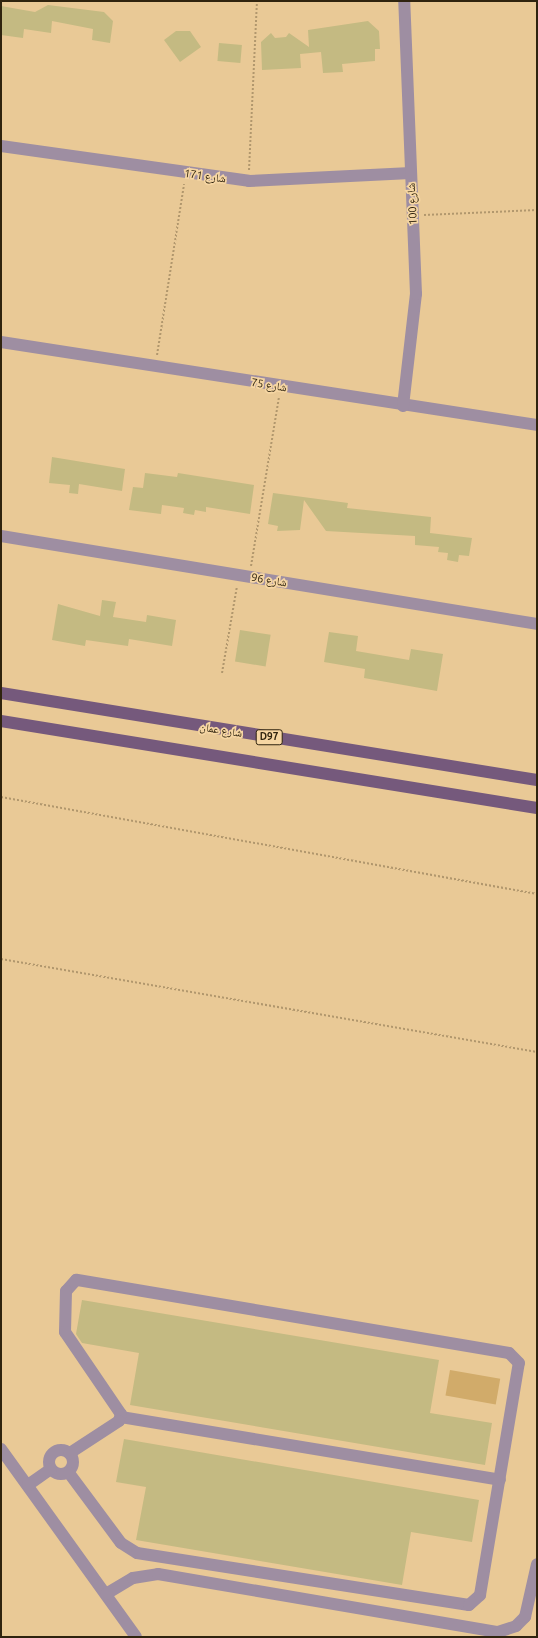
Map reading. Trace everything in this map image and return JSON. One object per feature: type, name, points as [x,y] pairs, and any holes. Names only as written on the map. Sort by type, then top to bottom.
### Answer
[{"type":"main road","name":"شارع عمان","points":[[1,693],[537,780]]},
{"type":"main road","points":[[1,721],[537,808]]},
{"type":"street","name":"شارع 100","points":[[403,406],[416,294],[404,1]]},
{"type":"street","name":"شارع 171","points":[[1,146],[249,181],[411,173]]},
{"type":"street","name":"شارع 75","points":[[1,342],[403,406],[537,425]]},
{"type":"street","name":"شارع 96","points":[[1,536],[537,624]]},
{"type":"street","points":[[69,1473],[121,1543],[137,1553],[463,1606],[474,1603],[480,1595],[520,1367],[516,1358],[509,1353],[76,1280],[66,1291],[65,1332],[121,1417]]},
{"type":"street","points":[[70,1453],[121,1417],[500,1480]]},
{"type":"street","points":[[1,1449],[136,1637]]},
{"type":"street","points":[[62,1450],[70,1453],[74,1462],[69,1473],[58,1475],[51,1469],[49,1461],[53,1453],[62,1450]]},
{"type":"street","points":[[28,1485],[51,1469]]},
{"type":"street","points":[[106,1594],[132,1578],[158,1574],[498,1632],[516,1626],[525,1617],[536,1580],[537,1564]]},
{"type":"path","points":[[249,181],[257,1]]},
{"type":"path","points":[[155,366],[186,173]]},
{"type":"path","points":[[413,215],[537,210]]},
{"type":"path","points":[[222,673],[244,576],[281,386]]},
{"type":"path","points":[[1,797],[537,894]]},
{"type":"path","points":[[1,959],[537,1052]]},
{"type":"shaded area","points":[[450,1370],[500,1379],[496,1404],[445,1396]]},
{"type":"building","points":[[48,5],[104,12],[113,21],[110,43],[92,40],[93,29],[52,21],[51,33],[24,29],[23,38],[1,35],[1,6],[35,12]]},
{"type":"building","points":[[368,21],[379,31],[380,49],[375,49],[375,61],[342,64],[343,72],[323,73],[321,52],[300,54],[301,68],[262,70],[261,42],[271,33],[275,38],[286,37],[289,33],[309,47],[308,30]]},
{"type":"building","points":[[176,31],[190,31],[201,47],[180,62],[164,40]]},
{"type":"building","points":[[219,43],[242,45],[240,63],[217,61]]},
{"type":"building","points":[[52,457],[125,469],[122,491],[79,484],[78,494],[69,493],[70,485],[49,483]]},
{"type":"building","points":[[145,473],[177,477],[178,473],[254,485],[250,514],[206,507],[206,512],[195,510],[194,515],[183,513],[184,508],[162,505],[161,514],[129,510],[133,487],[143,488]]},
{"type":"building","points":[[273,493],[348,503],[347,508],[431,517],[430,533],[472,538],[469,556],[459,555],[458,562],[447,560],[448,553],[438,552],[439,547],[415,545],[415,536],[326,531],[304,500],[300,530],[277,531],[278,526],[268,524]]},
{"type":"building","points":[[102,600],[116,602],[113,617],[146,622],[147,615],[176,620],[172,646],[129,639],[128,646],[86,640],[85,646],[52,640],[58,604],[100,616]]},
{"type":"building","points":[[240,630],[271,635],[266,666],[235,662]]},
{"type":"building","points":[[329,632],[358,636],[356,651],[409,660],[411,649],[443,654],[437,691],[364,678],[365,669],[324,662]]},
{"type":"building","points":[[82,1300],[439,1360],[430,1413],[492,1423],[485,1465],[130,1405],[139,1353],[82,1343],[76,1334]]},
{"type":"building","points":[[124,1439],[479,1500],[472,1542],[411,1532],[402,1585],[136,1540],[146,1487],[116,1482]]}]
